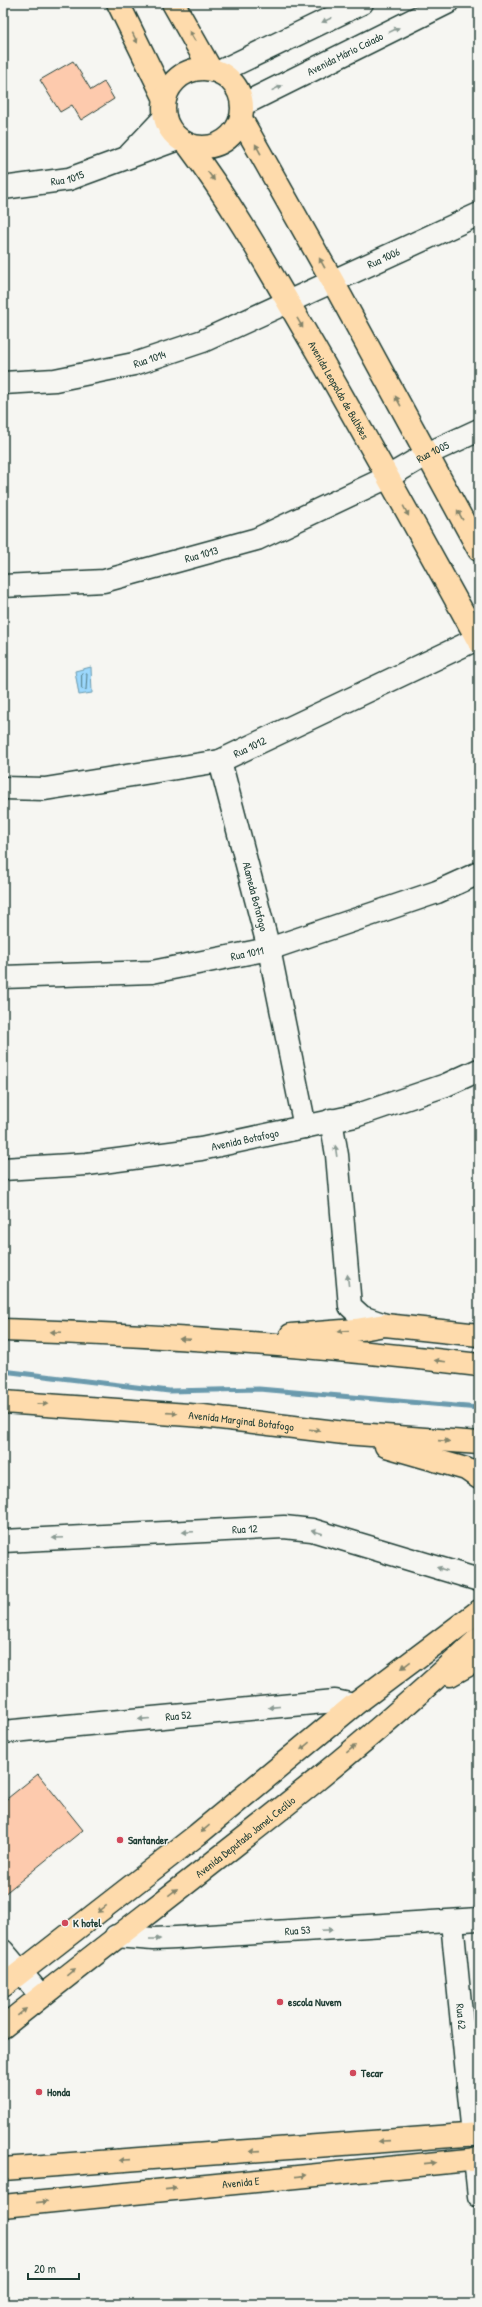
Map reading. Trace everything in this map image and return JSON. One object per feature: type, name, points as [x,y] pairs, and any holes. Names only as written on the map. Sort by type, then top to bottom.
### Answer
[{"type":"main road","points":[[118,3],[165,108],[169,129],[183,142],[201,148],[214,147],[226,141],[236,131],[242,112]]},
{"type":"main road","points":[[173,3],[215,71],[235,85],[242,112],[479,550]]},
{"type":"main road","points":[[165,108],[168,90],[182,75],[191,71],[215,71]]},
{"type":"main road","name":"Avenida Leopoldo de Bulhões","points":[[183,142],[217,183],[287,301],[388,477],[478,640]]},
{"type":"main road","points":[[224,1340],[356,1330],[386,1325],[479,1335]]},
{"type":"main road","points":[[3,1330],[224,1340],[375,1353],[479,1365]]},
{"type":"main road","name":"Avenida Marginal Botafogo","points":[[3,1402],[203,1416],[344,1433],[479,1443]]},
{"type":"main road","points":[[344,1433],[466,1469],[479,1478]]},
{"type":"main road","points":[[3,1986],[197,1835],[354,1705],[471,1617],[479,1601]]},
{"type":"main road","name":"Avenida Deputado Jamel Cecílio","points":[[3,2027],[116,1936],[260,1824],[430,1684],[479,1638]]},
{"type":"main road","points":[[430,1684],[477,1663]]},
{"type":"main road","points":[[3,2169],[476,2134]]},
{"type":"main road","name":"Avenida E","points":[[3,2206],[477,2159]]},
{"type":"street","points":[[215,71],[362,3]]},
{"type":"street","name":"Avenida Mário Caiado","points":[[242,112],[447,3]]},
{"type":"street","name":"Rua 1015","points":[[128,156],[165,108]]},
{"type":"street","name":"Rua 1015","points":[[3,188],[69,180],[128,156],[183,142]]},
{"type":"street","name":"Rua 1006","points":[[287,301],[333,282],[479,214]]},
{"type":"street","name":"Rua 1014","points":[[3,383],[55,380],[134,364],[203,341],[287,301]]},
{"type":"street","name":"Rua 1005","points":[[388,477],[427,454],[479,430]]},
{"type":"street","name":"Rua 1013","points":[[3,586],[104,581],[257,539],[388,477]]},
{"type":"street","name":"Rua 1012","points":[[3,788],[45,789],[220,761],[478,640]]},
{"type":"street","name":"Alameda Botafogo","points":[[220,761],[269,949],[305,1127]]},
{"type":"street","name":"Rua 1011","points":[[3,977],[152,972],[269,949],[436,892],[479,873]]},
{"type":"street","name":"Avenida Botafogo","points":[[3,1169],[87,1164],[201,1149],[354,1116],[439,1088],[479,1070]]},
{"type":"street","points":[[331,1120],[336,1155],[350,1306],[362,1317],[386,1325]]},
{"type":"street","name":"Rua 12","points":[[3,1541],[284,1527],[312,1530],[479,1580]]},
{"type":"street","name":"Rua 52","points":[[3,1732],[335,1701],[354,1705]]},
{"type":"street","name":"Rua 53","points":[[116,1936],[153,1939],[176,1938],[452,1922],[479,1919]]},
{"type":"street","name":"Rua 62","points":[[452,1922],[476,2134]]},
{"type":"street","points":[[3,1951],[41,1996]]},
{"type":"street","points":[[477,2159],[479,2196]]},
{"type":"water","points":[[91,667],[92,693],[79,695],[75,671]]},
{"type":"building","points":[[73,61],[91,90],[104,82],[114,99],[81,120],[72,105],[60,112],[40,80]]},
{"type":"building","points":[[38,1774],[83,1830],[3,1895],[3,1802]]},
{"type":"waterway","points":[[3,1371],[169,1391],[259,1389],[479,1408]]},
{"type":"place","name":"Santander","points":[[120,1840]]},
{"type":"place","name":"K hotel","points":[[65,1923]]},
{"type":"place","name":"escola Nuvem","points":[[280,2002]]},
{"type":"place","name":"Tecar","points":[[353,2073]]},
{"type":"place","name":"Honda","points":[[39,2092]]}]
